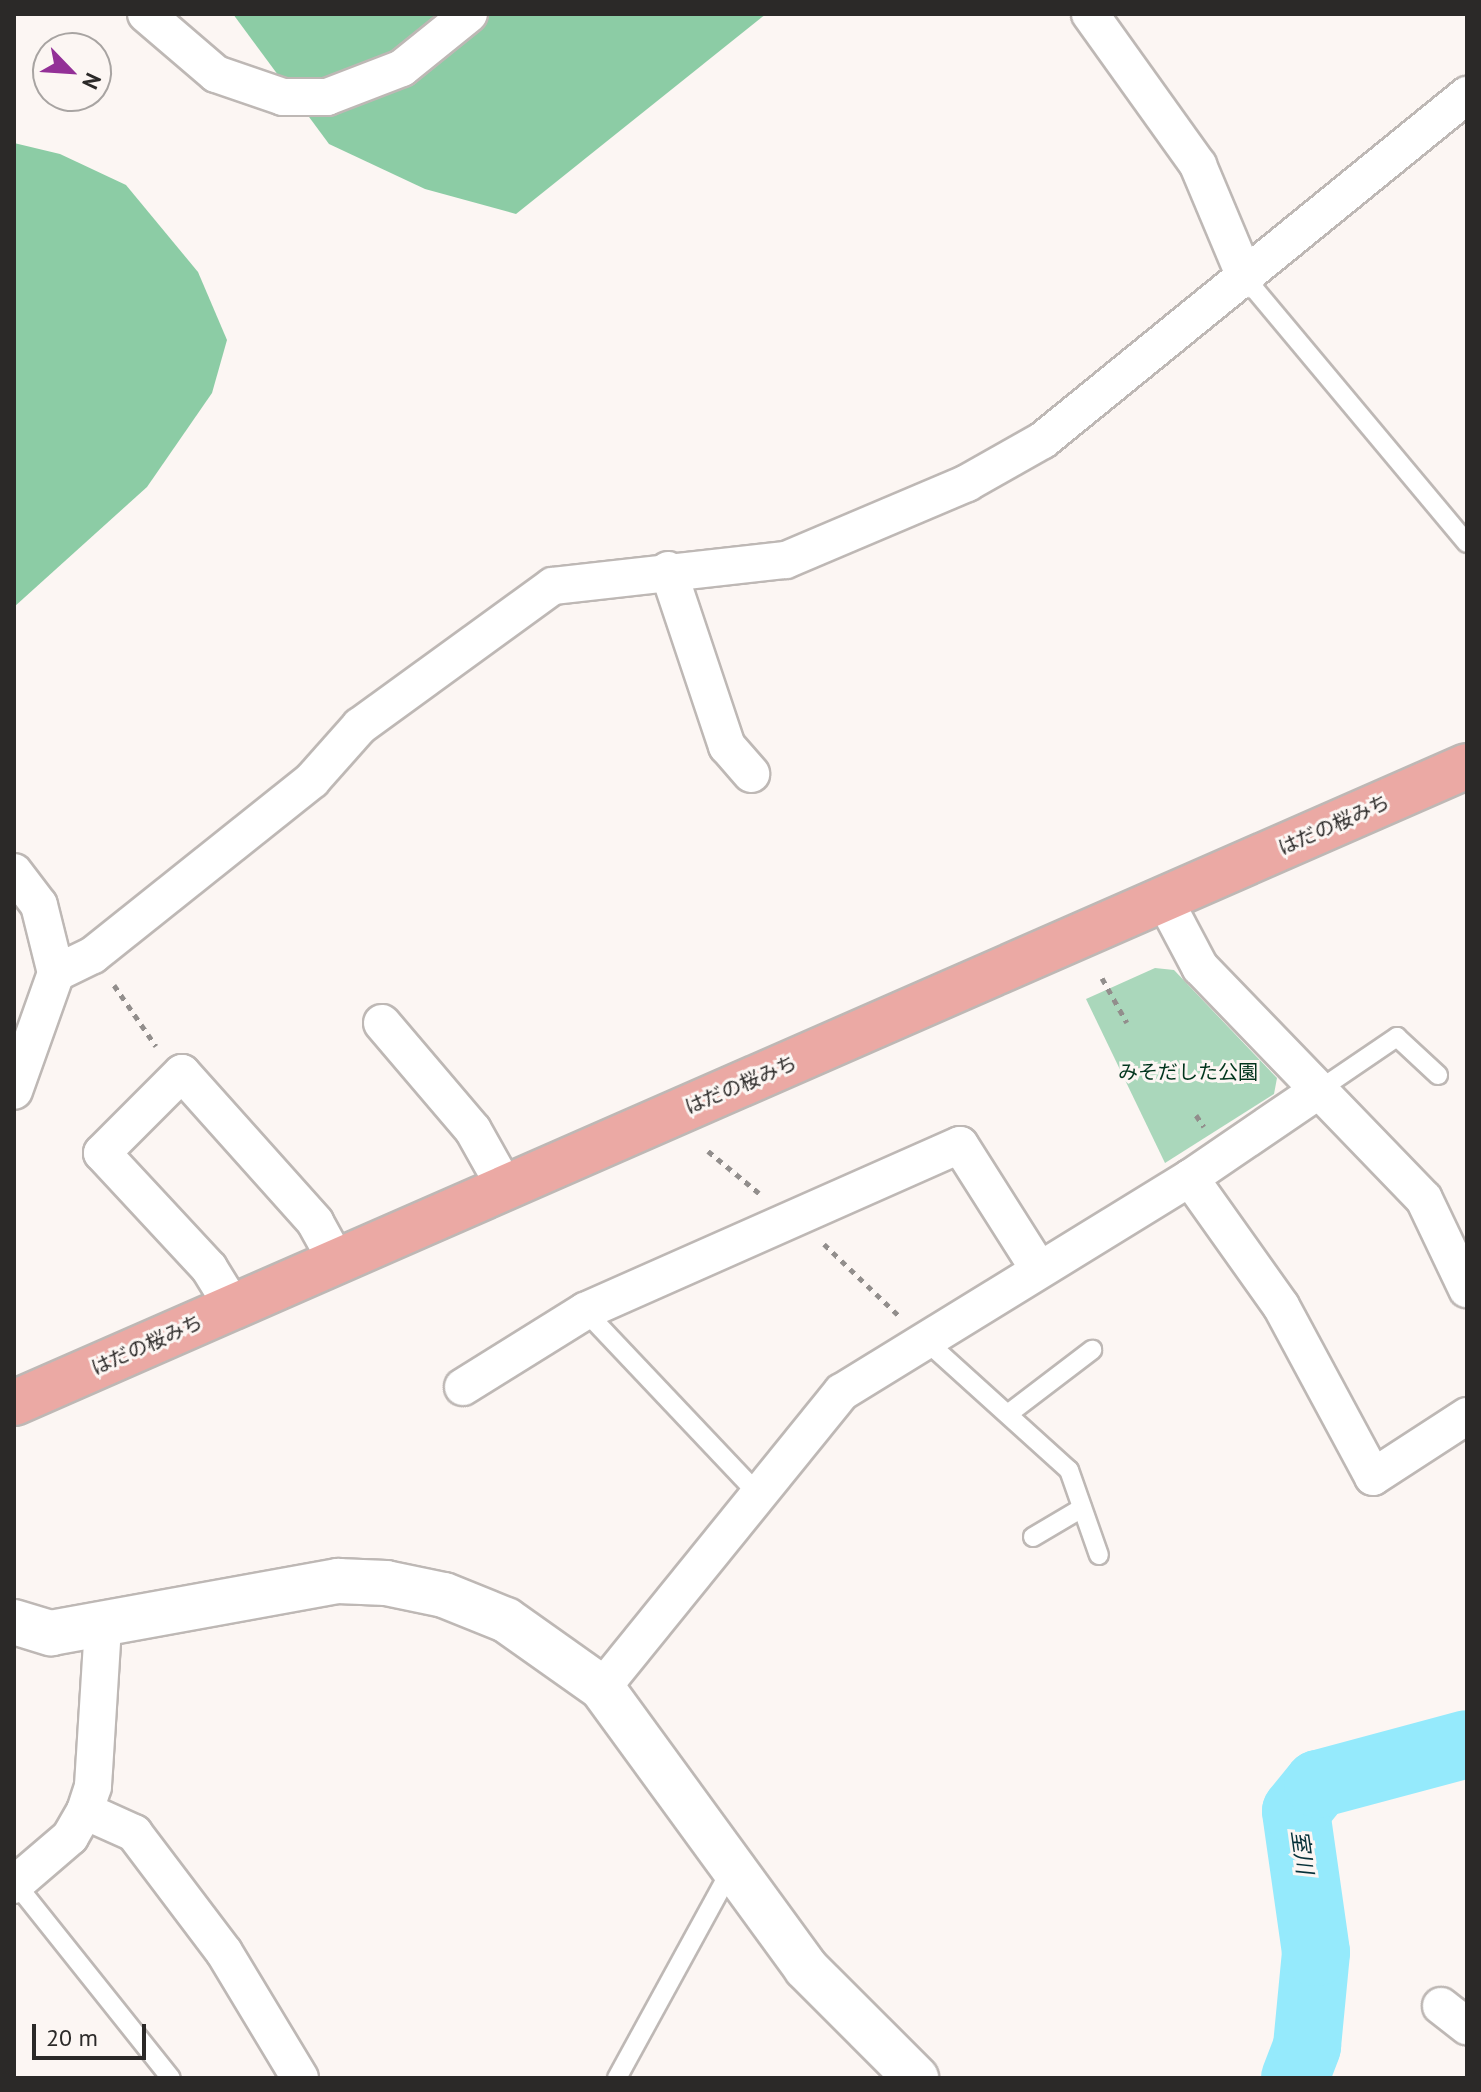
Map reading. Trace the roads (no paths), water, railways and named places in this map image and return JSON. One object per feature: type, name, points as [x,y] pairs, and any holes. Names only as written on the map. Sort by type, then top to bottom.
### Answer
[{"type":"main road","name":"はだの桜みち","points":[[14,1403],[1467,766]]},
{"type":"street","points":[[146,14],[216,74],[283,97],[327,97],[402,68],[469,14]]},
{"type":"street","points":[[1090,14],[1198,165],[1246,279]]},
{"type":"street","points":[[56,973],[93,955],[312,780],[360,726],[553,586],[668,570],[786,560],[967,483],[1043,440],[1246,279],[1467,95]]},
{"type":"street","points":[[668,570],[716,752],[751,774]]},
{"type":"street","points":[[14,872],[39,905],[56,973],[14,1091]]},
{"type":"street","points":[[1165,901],[1200,967],[1316,1092],[1424,1199],[1467,1289]]},
{"type":"street","points":[[382,1023],[473,1130],[505,1187]]},
{"type":"street","points":[[233,1307],[209,1268],[102,1153],[182,1073],[315,1222],[336,1260]]},
{"type":"street","points":[[602,1688],[761,1497],[842,1392],[1038,1268],[1190,1178],[1316,1092]]},
{"type":"street","points":[[463,1387],[585,1311],[960,1145],[1038,1268]]},
{"type":"street","points":[[1190,1178],[1281,1306],[1373,1477],[1467,1416]]},
{"type":"street","points":[[14,1622],[51,1633],[338,1581],[386,1583],[444,1595],[506,1620],[602,1688],[806,1968],[916,2078]]},
{"type":"street","points":[[15,1884],[70,1837],[85,1811],[93,1786],[103,1626]]},
{"type":"street","points":[[85,1811],[134,1833],[224,1952],[300,2078]]},
{"type":"lane","points":[[1246,279],[1467,543]]},
{"type":"lane","points":[[1316,1092],[1397,1037],[1438,1075]]},
{"type":"lane","points":[[585,1311],[761,1497]]},
{"type":"lane","points":[[925,1340],[1069,1470],[1099,1555]]},
{"type":"lane","points":[[1008,1414],[1092,1350]]},
{"type":"lane","points":[[1033,1537],[1082,1508]]},
{"type":"lane","points":[[617,2078],[733,1866]]},
{"type":"lane","points":[[15,1884],[171,2078]]},
{"type":"waterway","name":"室川","points":[[1295,2078],[1307,2046],[1316,1952],[1296,1811],[1318,1784],[1467,1744]]},
{"type":"park label","name":"みそだした公園","points":[[1188,1072]]}]
